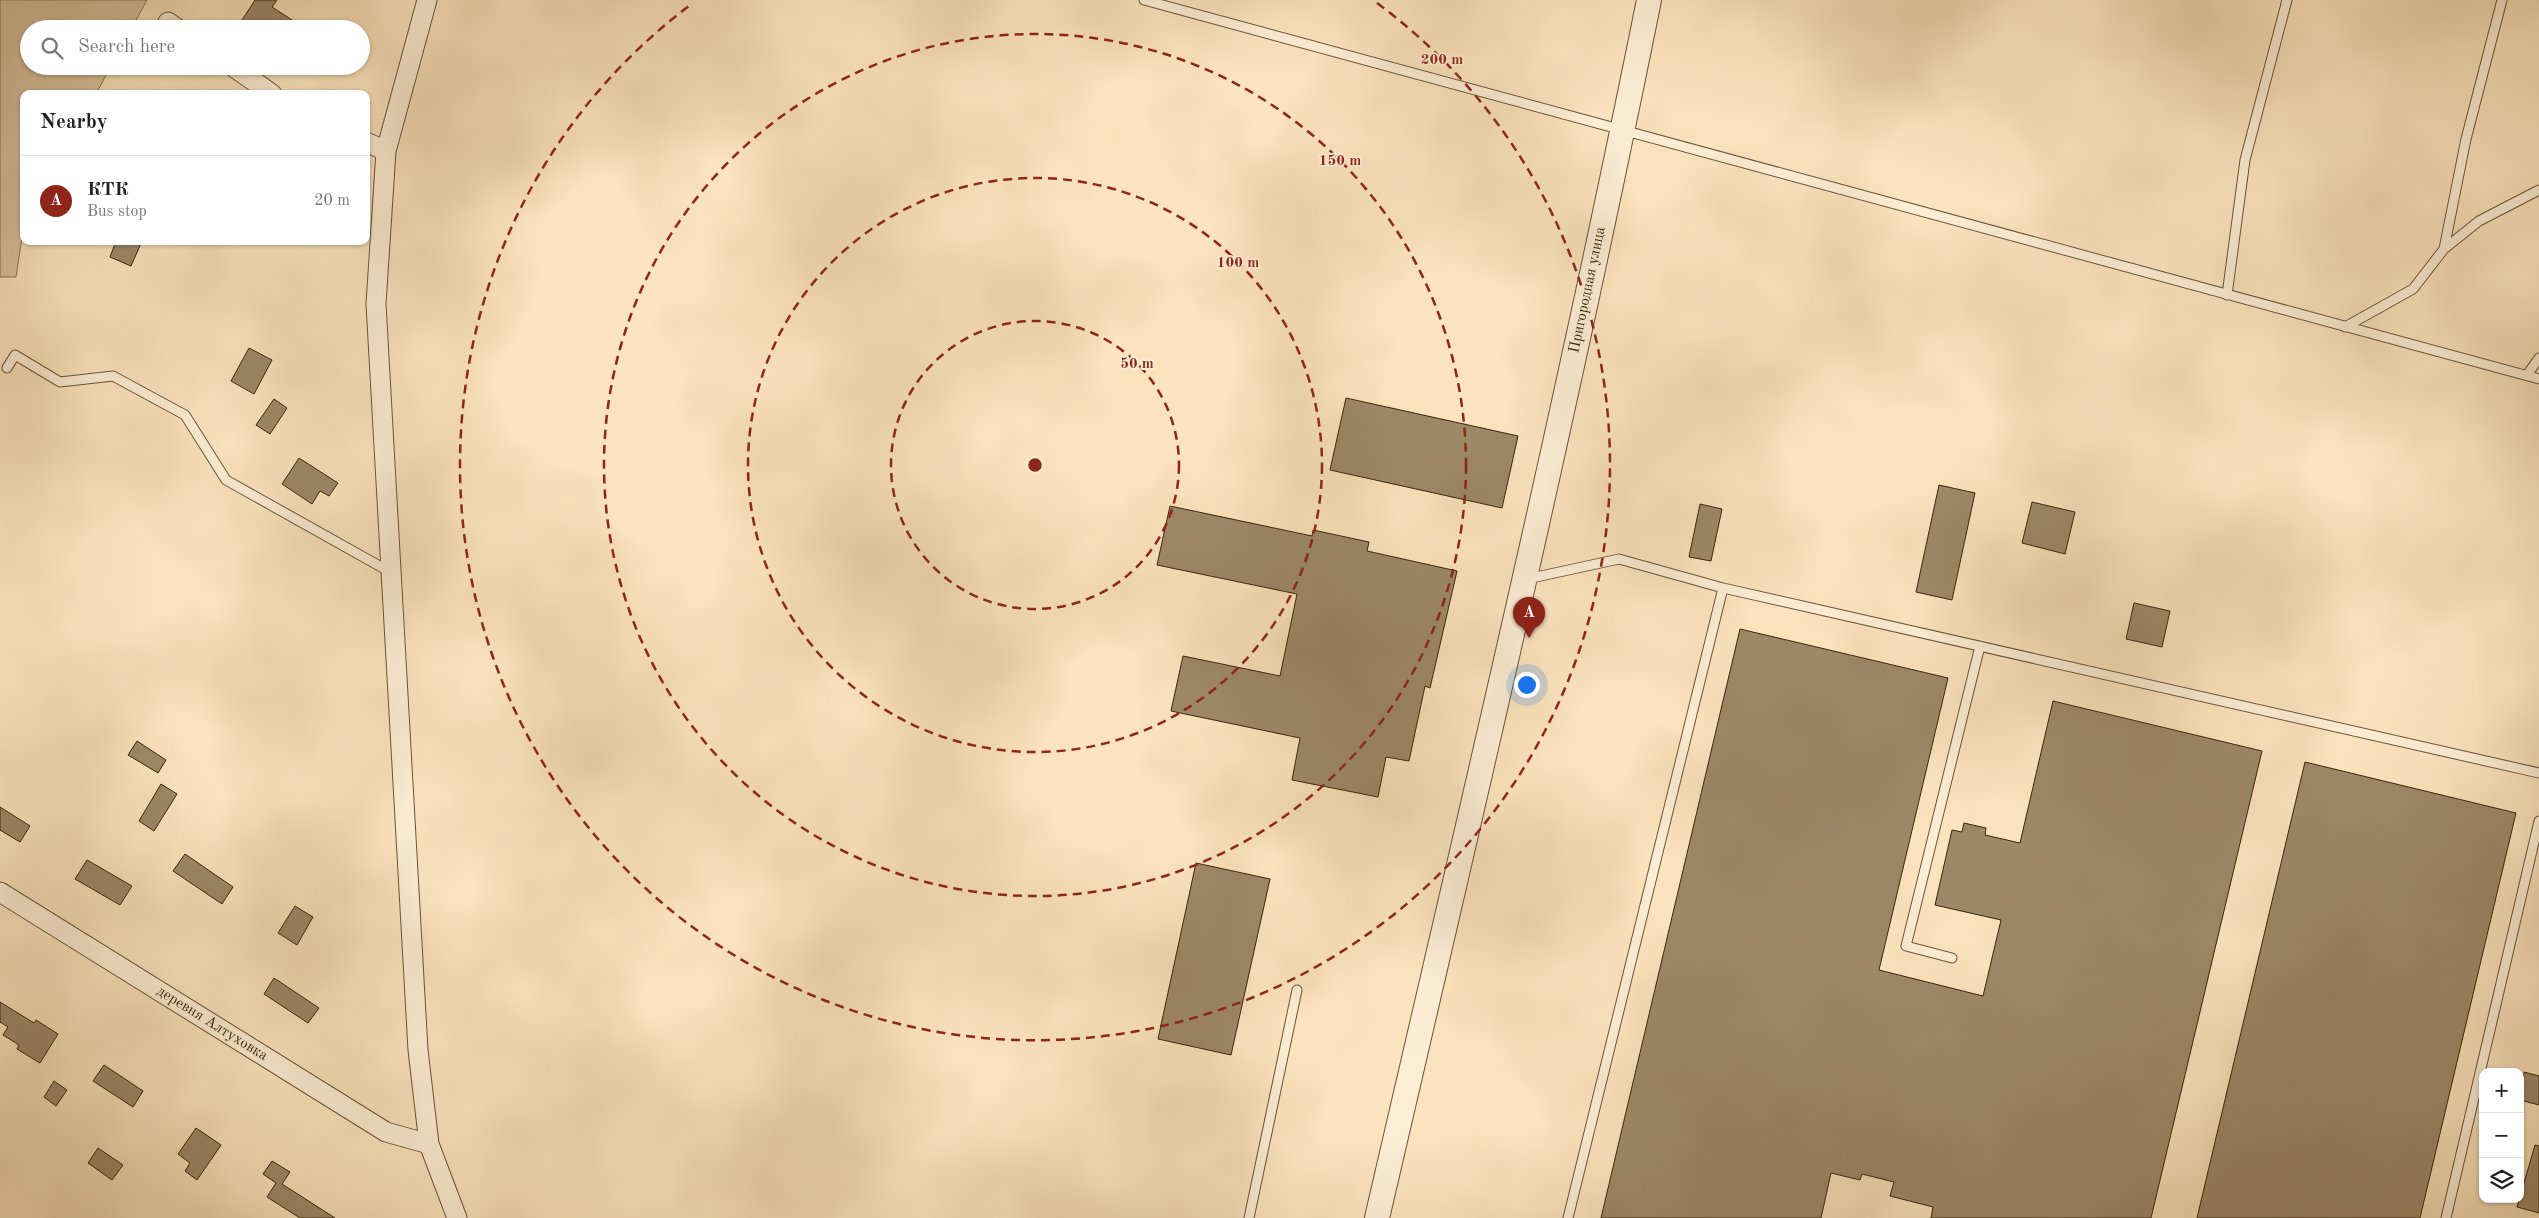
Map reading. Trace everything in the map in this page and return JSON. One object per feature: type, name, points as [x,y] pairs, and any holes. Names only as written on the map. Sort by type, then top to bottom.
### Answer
[{"type":"street","points":[[427,0],[386,151],[376,304],[418,1050],[429,1144],[457,1218]]},
{"type":"street","name":"Пригородная улица","points":[[1377,1218],[1524,580],[1623,130],[1649,0]]},
{"type":"street","points":[[245,75],[266,90]]},
{"type":"street","points":[[370,144],[386,151]]},
{"type":"street","name":"деревня Алтуховка","points":[[0,892],[386,1132],[429,1144]]},
{"type":"lane","points":[[1144,0],[2539,379]]},
{"type":"lane","points":[[2227,295],[2245,160],[2287,0]]},
{"type":"lane","points":[[2444,249],[2466,139],[2502,0]]},
{"type":"lane","points":[[2345,327],[2413,289],[2444,249],[2479,221],[2539,190]]},
{"type":"lane","points":[[7,368],[14,355],[60,382],[113,376],[185,415],[226,480],[392,573]]},
{"type":"lane","points":[[2527,375],[2539,358]]},
{"type":"lane","points":[[1524,580],[1619,559],[1723,588],[2539,773]]},
{"type":"lane","points":[[1568,1218],[1723,588]]},
{"type":"lane","points":[[1952,958],[1906,946],[1980,646]]},
{"type":"lane","points":[[2446,1218],[2539,821]]},
{"type":"lane","points":[[1249,1218],[1297,990]]},
{"type":"shaded area","points":[[0,0],[147,0],[136,20],[20,20],[20,75],[106,75],[98,90],[20,90],[21,245],[16,277],[0,277]]},
{"type":"building","points":[[255,0],[277,0],[272,7],[292,20],[242,20]]},
{"type":"building","points":[[114,245],[140,245],[131,266],[110,257]]},
{"type":"building","points":[[249,348],[272,360],[254,394],[231,381]]},
{"type":"building","points":[[1346,398],[1518,436],[1502,508],[1330,470]]},
{"type":"building","points":[[274,399],[287,408],[270,434],[256,425]]},
{"type":"building","points":[[299,458],[338,483],[329,496],[320,491],[312,504],[282,484]]},
{"type":"building","points":[[1939,485],[1975,493],[1952,600],[1916,592]]},
{"type":"building","points":[[2032,502],[2075,512],[2065,554],[2022,543]]},
{"type":"building","points":[[1700,504],[1722,509],[1711,561],[1689,557]]},
{"type":"building","points":[[1170,506],[1312,536],[1313,530],[1369,542],[1367,551],[1457,571],[1430,688],[1425,686],[1409,761],[1386,757],[1378,797],[1292,780],[1300,738],[1171,711],[1183,656],[1280,676],[1297,594],[1157,565]]},
{"type":"building","points":[[2134,603],[2170,611],[2162,647],[2126,639]]},
{"type":"building","points":[[1740,629],[1948,678],[1879,970],[1983,996],[2001,920],[1935,905],[1952,830],[1962,832],[1964,823],[1986,828],[1985,835],[2020,843],[2053,701],[2262,751],[2151,1218],[1931,1218],[1933,1207],[1890,1196],[1894,1182],[1862,1174],[1860,1180],[1831,1173],[1821,1218],[1601,1218]]},
{"type":"building","points":[[137,741],[166,760],[158,773],[128,755]]},
{"type":"building","points":[[2305,762],[2516,813],[2420,1218],[2197,1218]]},
{"type":"building","points":[[161,784],[177,794],[154,831],[139,821]]},
{"type":"building","points":[[0,807],[30,826],[20,842],[0,830]]},
{"type":"building","points":[[185,854],[233,887],[222,904],[173,871]]},
{"type":"building","points":[[87,860],[132,886],[120,905],[75,879]]},
{"type":"building","points":[[1196,863],[1270,879],[1231,1055],[1158,1039]]},
{"type":"building","points":[[295,906],[313,917],[297,945],[278,933]]},
{"type":"building","points":[[274,978],[319,1008],[308,1023],[264,994]]},
{"type":"building","points":[[0,1002],[34,1023],[36,1020],[58,1034],[40,1063],[17,1049],[19,1045],[3,1035],[8,1027],[0,1022]]},
{"type":"building","points":[[104,1065],[143,1091],[133,1107],[93,1081]]},
{"type":"building","points":[[2524,1072],[2539,1076],[2539,1105],[2524,1101]]},
{"type":"building","points":[[54,1081],[67,1090],[56,1106],[44,1097]]},
{"type":"building","points":[[196,1128],[221,1145],[197,1180],[185,1171],[190,1163],[178,1154]]},
{"type":"building","points":[[2535,1145],[2539,1146],[2539,1213],[2517,1207],[2518,1203],[2524,1203],[2524,1183]]},
{"type":"building","points":[[98,1148],[123,1165],[112,1180],[88,1163]]},
{"type":"building","points":[[272,1161],[290,1172],[282,1184],[335,1218],[300,1218],[267,1197],[276,1183],[263,1174]]},
{"type":"place","name":"КТК","points":[[1529,638]]}]
